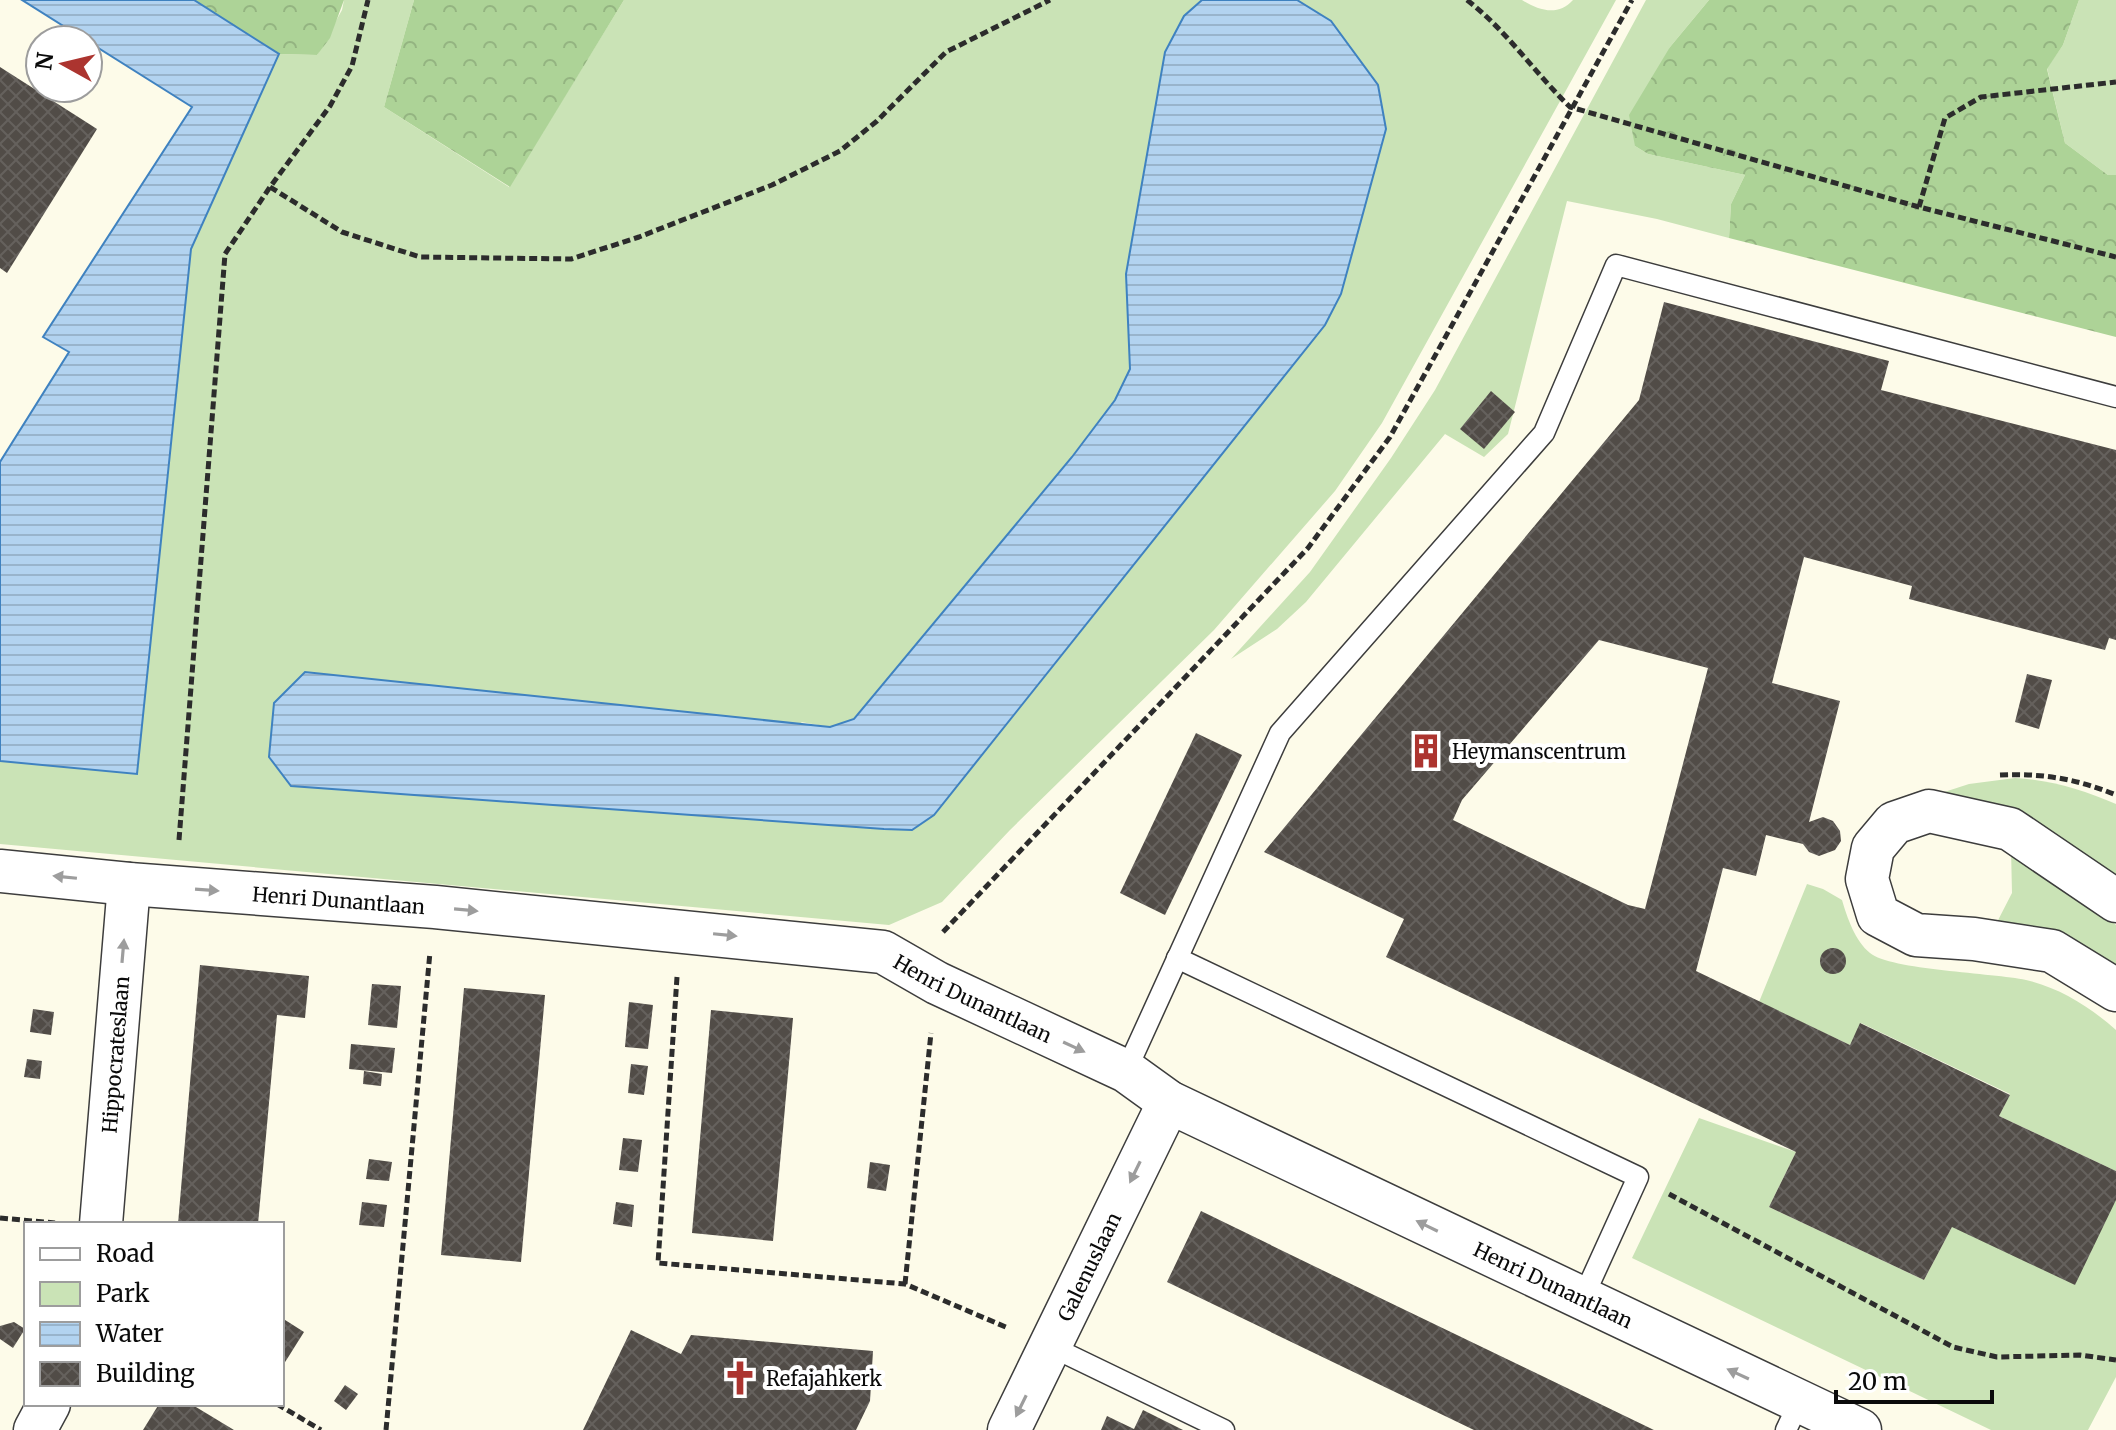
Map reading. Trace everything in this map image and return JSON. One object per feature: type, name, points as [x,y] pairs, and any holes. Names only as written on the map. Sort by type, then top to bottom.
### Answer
[{"type":"street","points":[[2116,901],[2010,829],[1929,811],[1894,823],[1873,848],[1867,879],[1878,915],[1916,935],[1974,939],[2052,951],[2116,990]]},
{"type":"street","name":"Henri Dunantlaan","points":[[0,871],[435,907],[883,952],[937,983],[1126,1071],[1169,1102],[1582,1300],[1793,1417],[1860,1430]]},
{"type":"street","name":"Hippocrateslaan","points":[[101,1222],[129,884]]},
{"type":"street","name":"Galenuslaan","points":[[1009,1430],[1169,1102]]},
{"type":"street","points":[[35,1430],[48,1406]]},
{"type":"lane","points":[[1126,1071],[1280,733],[1544,433],[1616,265],[2116,397]]},
{"type":"lane","points":[[1177,958],[1638,1177],[1582,1300]]},
{"type":"lane","points":[[1050,1346],[1224,1430]]},
{"type":"path","points":[[174,887],[186,780],[225,254],[330,106],[352,66],[368,0]]},
{"type":"path","points":[[270,187],[342,232],[420,257],[571,259],[639,237],[772,185],[840,151],[877,121],[946,52],[1050,0]]},
{"type":"path","points":[[1467,0],[1508,39],[1539,77],[1570,107],[1919,207],[2116,257]]},
{"type":"path","points":[[905,1284],[943,933],[1308,548],[1355,487],[1390,437],[1570,107],[1632,0]]},
{"type":"path","points":[[1919,207],[1945,118],[1981,97],[2116,82]]},
{"type":"path","points":[[386,1430],[435,907]]},
{"type":"path","points":[[680,930],[658,1263],[905,1284],[1050,1346]]},
{"type":"path","points":[[1638,1177],[1953,1347],[1997,1357],[2080,1355],[2116,1360]]},
{"type":"path","points":[[0,1218],[41,1222]]},
{"type":"path","points":[[280,1406],[321,1430]]},
{"type":"green space","points":[[194,0],[344,0],[330,38],[317,55],[279,54]]},
{"type":"green space","points":[[344,0],[414,0],[384,107],[509,187],[624,0],[1202,0],[1184,16],[1165,52],[1126,274],[1130,369],[1115,400],[1072,457],[854,719],[830,727],[801,722],[884,829],[1386,129],[1377,84],[1331,21],[1297,0],[1522,0],[1535,7],[1554,10],[1573,0],[1616,0],[1382,423],[1335,491],[1214,630],[1010,830],[942,902],[889,925],[0,844],[0,761],[137,774],[191,249],[279,54],[317,55],[342,10]]},
{"type":"green space","points":[[414,0],[624,0],[510,187],[384,107]]},
{"type":"green space","points":[[1646,0],[1709,0],[1670,47],[1635,146],[1648,154],[1745,175],[1731,204],[1729,238],[1657,219],[1567,201],[1508,434],[1484,457],[1445,434],[1306,602],[1277,629],[1231,659],[1310,572],[1435,390]]},
{"type":"green space","points":[[1709,0],[2079,0],[2063,45],[2047,69],[2065,143],[2108,175],[2116,175],[2116,337],[1729,238],[1731,204],[1745,175],[1648,154],[1635,146],[1629,115],[1670,47]]},
{"type":"green space","points":[[2079,0],[2116,0],[2116,175],[2108,175],[2065,143],[2047,68],[2063,45]]},
{"type":"green space","points":[[2015,778],[2067,786],[2116,804],[2116,888],[1932,796],[1969,784]]},
{"type":"green space","points":[[2011,849],[2066,882],[2116,925],[2116,972],[1994,928],[2012,893]]},
{"type":"green space","points":[[1807,884],[1842,900],[1860,942],[1881,959],[2026,980],[2074,999],[2116,1030],[2116,1171],[1999,1116],[2010,1094],[1861,1023],[1850,1045],[1759,1002]]},
{"type":"green space","points":[[1699,1118],[1796,1152],[1769,1207],[1924,1280],[1952,1227],[2116,1200],[2116,1377],[2088,1430],[1991,1430],[1632,1258]]},
{"type":"water","points":[[22,0],[194,0],[279,54],[191,249],[137,774],[0,761],[0,462],[69,352],[43,337],[192,107],[104,52],[104,24],[60,24]]},
{"type":"water","points":[[1202,0],[1297,0],[1331,21],[1378,85],[1386,129],[1341,294],[1325,325],[934,815],[912,830],[884,829],[291,786],[269,757],[274,703],[305,672],[830,727],[854,719],[1072,457],[1115,400],[1130,369],[1126,274],[1165,52],[1184,16]]},
{"type":"building","points":[[0,67],[24,82],[24,104],[58,104],[97,129],[7,273],[0,268]]},
{"type":"building","name":"Heymanscentrum","points":[[1664,302],[1889,361],[1881,390],[2116,450],[2116,640],[2109,638],[2105,650],[1909,599],[1912,586],[1804,557],[1772,683],[1840,701],[1809,822],[1823,817],[1833,821],[1840,831],[1841,841],[1835,850],[1819,856],[1809,852],[1803,844],[1766,835],[1756,876],[1723,868],[1696,971],[1850,1045],[1860,1023],[2010,1095],[1999,1116],[2116,1171],[2116,1200],[2075,1285],[1952,1227],[1924,1280],[1769,1207],[1796,1152],[1386,957],[1404,919],[1264,852],[1639,400]],"holes":[[[1599,640],[1708,668],[1645,909],[1628,905],[1453,820],[1462,800]]]},
{"type":"building","points":[[1491,391],[1515,412],[1484,449],[1460,429]]},
{"type":"building","points":[[2027,674],[2052,680],[2039,729],[2015,722]]},
{"type":"building","points":[[1196,733],[1242,755],[1165,915],[1120,893]]},
{"type":"building","points":[[1833,948],[1842,952],[1846,961],[1842,970],[1833,974],[1824,970],[1820,961],[1824,952]]},
{"type":"building","points":[[200,965],[309,976],[305,1018],[277,1015],[258,1222],[178,1222]]},
{"type":"building","points":[[372,984],[401,986],[397,1028],[368,1025]]},
{"type":"building","points":[[464,988],[545,995],[521,1262],[441,1255]]},
{"type":"building","points":[[629,1002],[653,1005],[648,1049],[625,1047]]},
{"type":"building","points":[[33,1009],[54,1012],[51,1035],[30,1032]]},
{"type":"building","points":[[711,1010],[793,1018],[773,1241],[692,1233]]},
{"type":"building","points":[[351,1044],[395,1048],[392,1073],[349,1069]]},
{"type":"building","points":[[27,1059],[42,1061],[40,1079],[24,1077]]},
{"type":"building","points":[[631,1064],[648,1066],[644,1095],[628,1093]]},
{"type":"building","points":[[364,1071],[382,1074],[381,1086],[363,1084]]},
{"type":"building","points":[[623,1138],[642,1140],[638,1172],[619,1170]]},
{"type":"building","points":[[369,1159],[392,1162],[389,1181],[366,1179]]},
{"type":"building","points":[[870,1162],[890,1165],[886,1191],[867,1188]]},
{"type":"building","points":[[362,1202],[387,1205],[384,1227],[359,1225]]},
{"type":"building","points":[[616,1202],[634,1205],[632,1227],[613,1224]]},
{"type":"building","points":[[1201,1211],[1654,1430],[1474,1430],[1167,1282]]},
{"type":"building","points":[[284,1319],[304,1332],[284,1364]]},
{"type":"building","points":[[14,1322],[24,1328],[13,1348],[0,1339],[0,1326]]},
{"type":"building","name":"Refajahkerk","points":[[631,1330],[681,1354],[691,1335],[873,1351],[870,1401],[856,1430],[583,1430]]},
{"type":"building","points":[[345,1385],[358,1394],[346,1410],[334,1401]]},
{"type":"building","points":[[158,1406],[194,1406],[234,1430],[143,1430]]},
{"type":"building","points":[[1143,1410],[1183,1430],[1101,1430],[1107,1416],[1134,1429]]},
{"type":"place","name":"Heymanscentrum","points":[[1426,751]]},
{"type":"place","name":"Refajahkerk","points":[[740,1378]]}]
